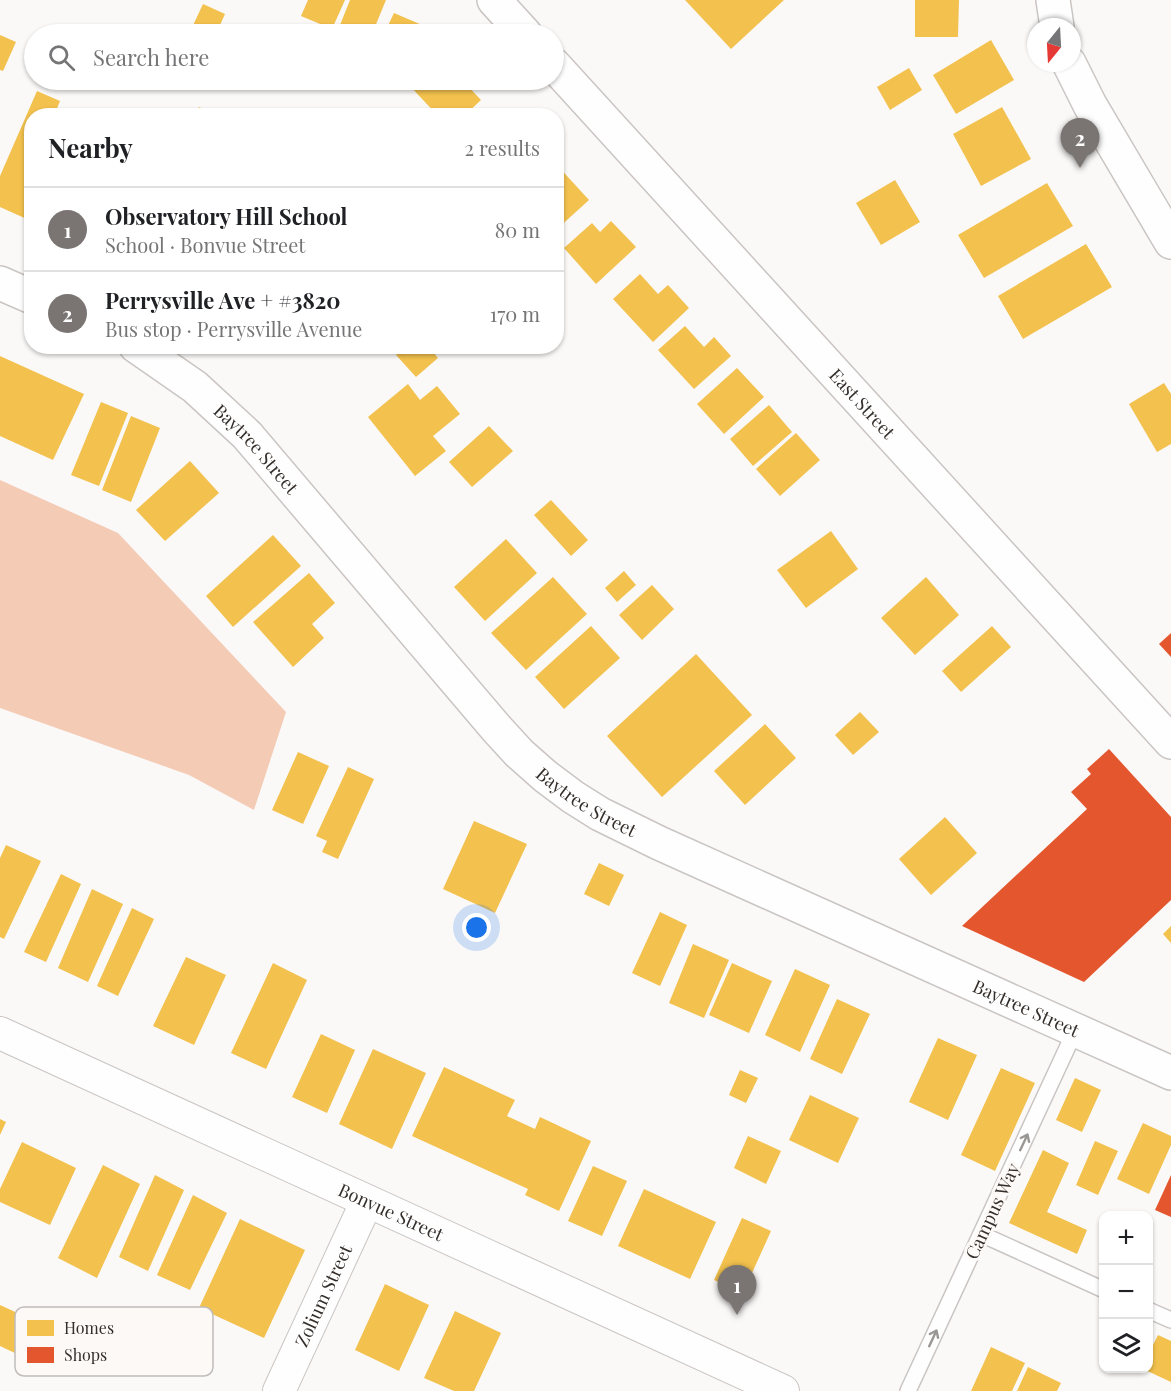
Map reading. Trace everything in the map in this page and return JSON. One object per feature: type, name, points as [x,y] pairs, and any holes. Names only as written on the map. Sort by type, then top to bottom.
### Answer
[{"type":"street","points":[[494,0],[516,24]]},
{"type":"street","points":[[1053,0],[1056,18]]},
{"type":"street","points":[[1074,72],[1090,105],[1171,242]]},
{"type":"street","name":"East Street","points":[[564,76],[1171,742]]},
{"type":"street","points":[[0,282],[24,293]]},
{"type":"street","name":"Baytree Street","points":[[148,354],[195,387],[247,435],[497,729],[545,777],[573,797],[600,814],[659,843],[1171,1073]]},
{"type":"street","name":"Bonvue Street","points":[[0,1033],[783,1391]]},
{"type":"street","name":"Zolium Street","points":[[279,1391],[367,1201]]},
{"type":"lane","name":"Campus Way","points":[[908,1391],[1075,1031]]},
{"type":"lane","points":[[981,1234],[1099,1288]]},
{"type":"lane","points":[[1153,1312],[1171,1320]]},
{"type":"shaded area","points":[[0,480],[118,533],[286,712],[254,810],[189,775],[0,708]]},
{"type":"building: Homes","points":[[308,0],[345,0],[334,24],[320,24],[301,16]]},
{"type":"building: Homes","points":[[350,0],[386,0],[376,24],[340,24]]},
{"type":"building: Homes","points":[[685,0],[784,0],[731,49]]},
{"type":"building: Homes","points":[[915,0],[959,0],[958,37],[915,37]]},
{"type":"building: Homes","points":[[203,4],[225,14],[220,24],[194,24]]},
{"type":"building: Homes","points":[[394,13],[420,24],[389,24]]},
{"type":"building: Homes","points":[[0,35],[16,42],[3,71],[0,70]]},
{"type":"building: Homes","points":[[991,40],[1014,80],[956,114],[933,75]]},
{"type":"building: Homes","points":[[909,68],[922,90],[890,110],[877,87]]},
{"type":"building: Homes","points":[[414,90],[472,90],[481,100],[472,108],[431,108]]},
{"type":"building: Homes","points":[[37,91],[60,101],[57,108],[30,108]]},
{"type":"building: Homes","points":[[1002,107],[1031,159],[981,186],[953,134]]},
{"type":"building: Homes","points":[[24,121],[24,218],[0,207],[0,176]]},
{"type":"building: Homes","points":[[564,173],[589,200],[564,223]]},
{"type":"building: Homes","points":[[895,180],[920,222],[881,245],[856,203]]},
{"type":"building: Homes","points":[[1047,183],[1073,226],[984,278],[958,235]]},
{"type":"building: Homes","points":[[611,221],[636,247],[596,284],[564,248],[592,223],[600,232]]},
{"type":"building: Homes","points":[[1086,244],[1112,287],[1023,339],[998,296]]},
{"type":"building: Homes","points":[[640,274],[658,294],[668,285],[689,308],[653,342],[613,299]]},
{"type":"building: Homes","points":[[685,326],[704,347],[714,337],[731,356],[694,389],[658,350]]},
{"type":"building: Homes","points":[[435,354],[438,358],[416,377],[396,355]]},
{"type":"building: Homes","points":[[0,356],[84,394],[53,460],[0,436]]},
{"type":"building: Homes","points":[[737,368],[764,397],[724,434],[697,404]]},
{"type":"building: Homes","points":[[1164,383],[1171,394],[1171,444],[1157,452],[1129,404]]},
{"type":"building: Homes","points":[[408,384],[420,400],[437,386],[460,414],[433,436],[446,451],[415,476],[368,417]]},
{"type":"building: Homes","points":[[101,402],[128,413],[99,486],[71,475]]},
{"type":"building: Homes","points":[[769,405],[792,432],[753,466],[730,439]]},
{"type":"building: Homes","points":[[131,416],[160,428],[131,502],[102,490]]},
{"type":"building: Homes","points":[[489,426],[513,451],[472,487],[449,462]]},
{"type":"building: Homes","points":[[796,433],[820,460],[780,496],[756,469]]},
{"type":"building: Homes","points":[[190,461],[219,493],[165,541],[136,510]]},
{"type":"building: Homes","points":[[551,500],[588,540],[571,556],[534,515]]},
{"type":"building: Homes","points":[[831,531],[858,569],[806,608],[777,570]]},
{"type":"building: Homes","points":[[273,535],[301,566],[233,627],[206,596]]},
{"type":"building: Homes","points":[[506,539],[537,573],[485,621],[454,587]]},
{"type":"building: Homes","points":[[624,571],[636,585],[617,602],[605,588]]},
{"type":"building: Homes","points":[[309,573],[335,603],[312,624],[324,638],[293,667],[253,622]]},
{"type":"building: Homes","points":[[553,577],[587,614],[526,670],[491,633]]},
{"type":"building: Homes","points":[[926,577],[959,615],[915,655],[881,618]]},
{"type":"building: Homes","points":[[652,585],[674,609],[642,640],[619,615]]},
{"type":"building: Homes","points":[[591,626],[620,658],[564,709],[535,677]]},
{"type":"building: Homes","points":[[992,626],[1011,647],[961,692],[942,671]]},
{"type":"building: Homes","points":[[696,654],[752,715],[662,797],[607,736]]},
{"type":"building: Homes","points":[[860,712],[879,732],[853,755],[835,735]]},
{"type":"building: Homes","points":[[765,724],[796,758],[745,805],[714,771]]},
{"type":"building: Homes","points":[[298,752],[329,766],[303,824],[272,810]]},
{"type":"building: Homes","points":[[348,767],[374,779],[338,859],[322,852],[327,841],[316,836]]},
{"type":"building: Homes","points":[[945,817],[977,853],[931,895],[899,859]]},
{"type":"building: Homes","points":[[474,821],[527,844],[495,913],[443,889]]},
{"type":"building: Homes","points":[[6,845],[41,861],[4,939],[0,937],[0,858]]},
{"type":"building: Homes","points":[[599,863],[624,875],[609,906],[584,894]]},
{"type":"building: Homes","points":[[61,874],[81,884],[46,962],[24,952]]},
{"type":"building: Homes","points":[[92,889],[123,904],[88,982],[58,968]]},
{"type":"building: Homes","points":[[132,908],[154,919],[118,996],[97,986]]},
{"type":"building: Homes","points":[[660,912],[687,925],[660,986],[632,973]]},
{"type":"building: Homes","points":[[1171,926],[1171,943],[1163,934]]},
{"type":"building: Homes","points":[[693,944],[729,960],[704,1018],[669,1003]]},
{"type":"building: Homes","points":[[186,957],[226,975],[194,1045],[153,1026]]},
{"type":"building: Homes","points":[[273,963],[307,980],[266,1069],[231,1053]]},
{"type":"building: Homes","points":[[732,963],[772,981],[749,1033],[709,1015]]},
{"type":"building: Homes","points":[[795,969],[830,985],[800,1052],[765,1035]]},
{"type":"building: Homes","points":[[837,999],[870,1014],[842,1074],[810,1059]]},
{"type":"building: Homes","points":[[321,1034],[355,1050],[327,1113],[292,1097]]},
{"type":"building: Homes","points":[[938,1038],[977,1055],[948,1120],[909,1102]]},
{"type":"building: Homes","points":[[373,1049],[426,1073],[392,1149],[339,1124]]},
{"type":"building: Homes","points":[[444,1067],[515,1100],[507,1116],[535,1129],[540,1117],[591,1141],[559,1211],[525,1195],[528,1189],[412,1136]]},
{"type":"building: Homes","points":[[1001,1068],[1035,1083],[995,1171],[961,1155]]},
{"type":"building: Homes","points":[[740,1070],[758,1078],[746,1103],[729,1095]]},
{"type":"building: Homes","points":[[1075,1078],[1101,1090],[1082,1132],[1056,1120]]},
{"type":"building: Homes","points":[[810,1095],[859,1118],[838,1163],[789,1140]]},
{"type":"building: Homes","points":[[0,1119],[6,1122],[0,1135]]},
{"type":"building: Homes","points":[[1143,1123],[1171,1136],[1171,1145],[1149,1194],[1117,1179]]},
{"type":"building: Homes","points":[[748,1136],[781,1151],[766,1184],[734,1168]]},
{"type":"building: Homes","points":[[1095,1141],[1118,1151],[1098,1195],[1076,1185]]},
{"type":"building: Homes","points":[[22,1142],[76,1168],[50,1225],[0,1202],[0,1189]]},
{"type":"building: Homes","points":[[1043,1150],[1069,1163],[1047,1212],[1087,1230],[1077,1254],[1009,1223]]},
{"type":"building: Homes","points":[[103,1165],[140,1184],[97,1278],[58,1258]]},
{"type":"building: Homes","points":[[593,1166],[627,1181],[602,1236],[568,1221]]},
{"type":"building: Homes","points":[[155,1175],[184,1190],[148,1271],[119,1257]]},
{"type":"building: Homes","points":[[644,1189],[716,1222],[690,1279],[618,1246]]},
{"type":"building: Homes","points":[[193,1195],[227,1213],[190,1290],[157,1275]]},
{"type":"building: Homes","points":[[742,1218],[771,1231],[743,1293],[714,1280]]},
{"type":"building: Homes","points":[[240,1219],[305,1250],[264,1338],[213,1314],[213,1307],[199,1307]]},
{"type":"building: Homes","points":[[385,1284],[429,1305],[399,1371],[355,1350]]},
{"type":"building: Homes","points":[[0,1305],[15,1312],[15,1353],[0,1346]]},
{"type":"building: Homes","points":[[455,1311],[501,1333],[474,1391],[454,1391],[424,1378]]},
{"type":"building: Homes","points":[[1158,1335],[1171,1341],[1171,1382],[1152,1373],[1153,1345]]},
{"type":"building: Homes","points":[[991,1347],[1025,1363],[1012,1391],[971,1391]]},
{"type":"building: Homes","points":[[1028,1367],[1061,1383],[1057,1391],[1017,1391]]},
{"type":"building: Shops","points":[[1171,633],[1171,657],[1159,644]]},
{"type":"building: Shops","points":[[1109,749],[1171,817],[1171,900],[1084,982],[962,926],[1087,809],[1071,792],[1091,774],[1087,769]]},
{"type":"building: Shops","points":[[1171,1175],[1171,1217],[1155,1210]]},
{"type":"place","name":"Perrysville Ave + #3820","points":[[1080,168]]},
{"type":"place","name":"Observatory Hill School","points":[[737,1315]]}]
